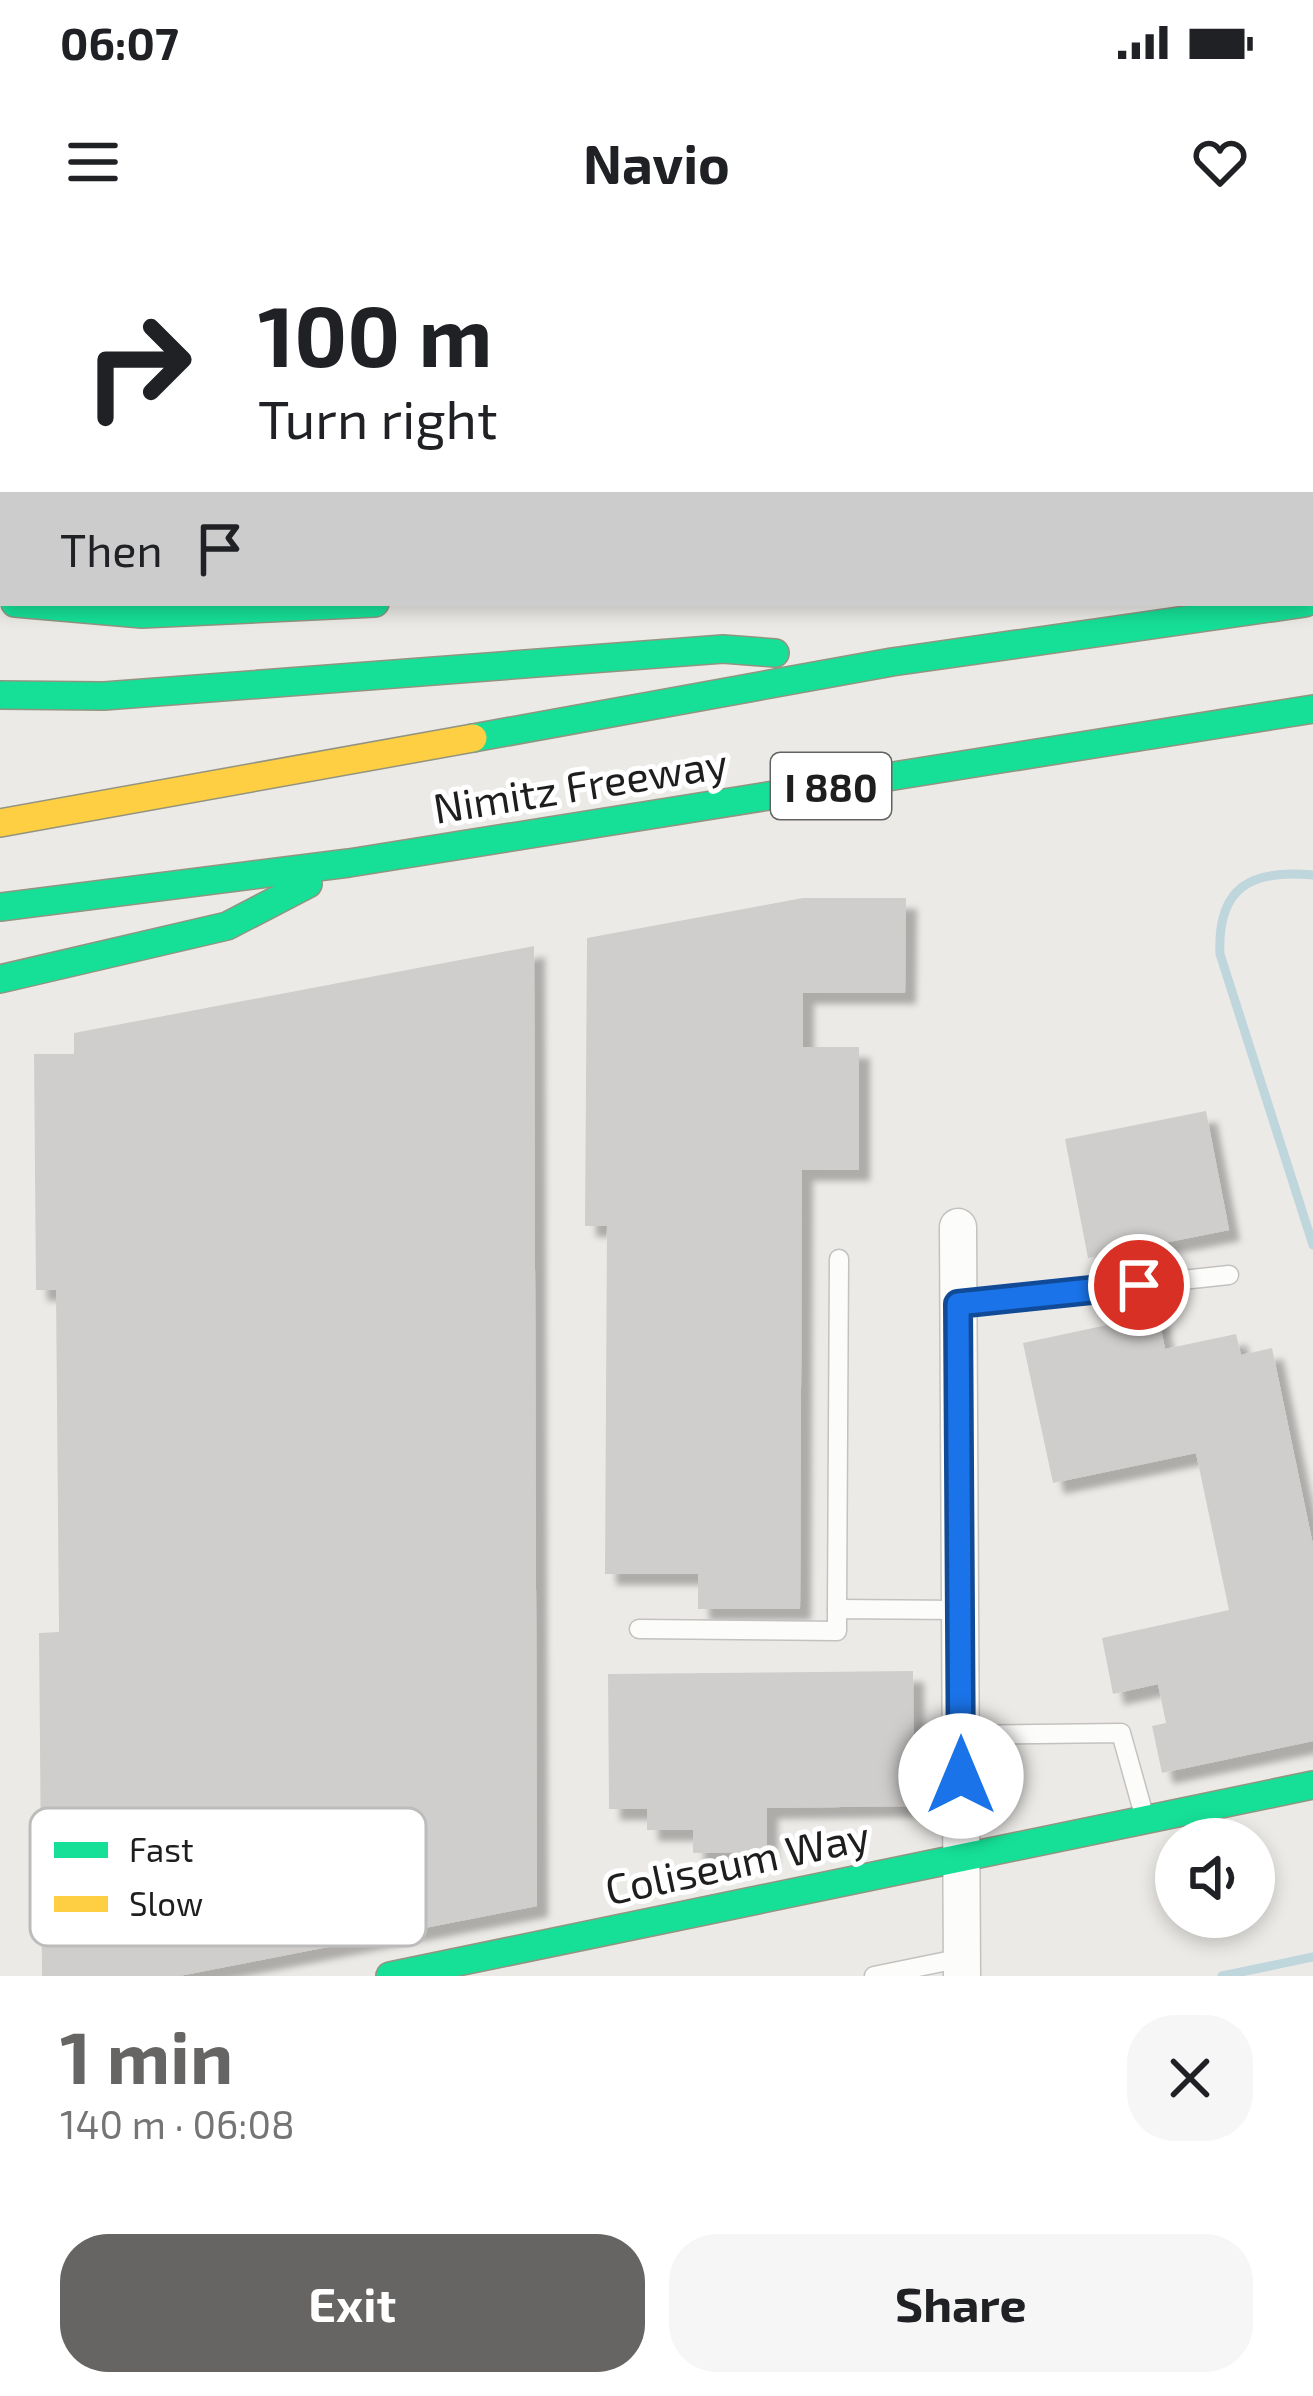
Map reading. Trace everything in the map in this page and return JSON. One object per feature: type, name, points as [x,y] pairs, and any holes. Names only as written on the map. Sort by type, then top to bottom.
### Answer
[{"type":"main road","points":[[85,606],[229,606]]},
{"type":"main road","name":"Nimitz Freeway","points":[[0,823],[892,662],[1282,606]]},
{"type":"main road","points":[[0,695],[104,696],[723,649],[892,662]]},
{"type":"main road","name":"Nimitz Freeway","points":[[0,907],[349,863],[1313,709]]},
{"type":"main road","points":[[0,979],[226,926],[349,863]]},
{"type":"main road","name":"Coliseum Way","points":[[390,1976],[1313,1785]]},
{"type":"street","points":[[958,1227],[962,1967]]},
{"type":"lane","points":[[639,1629],[837,1631],[839,1259]]},
{"type":"lane","points":[[958,1304],[1229,1275]]},
{"type":"lane","points":[[837,1609],[960,1610]]},
{"type":"lane","points":[[960,1735],[1120,1733],[1145,1820]]},
{"type":"lane","points":[[874,1976],[962,1967]]},
{"type":"building","points":[[803,898],[906,898],[905,993],[803,993],[803,1047],[859,1047],[859,1170],[802,1170],[800,1609],[698,1609],[698,1574],[605,1574],[607,1226],[585,1226],[587,938]]},
{"type":"building","points":[[534,946],[537,1906],[426,1928],[426,1808],[41,1808],[39,1633],[59,1632],[56,1290],[36,1290],[34,1054],[74,1054],[74,1033]]},
{"type":"building","points":[[1206,1111],[1229,1230],[1088,1258],[1065,1139]]},
{"type":"building","points":[[1158,1314],[1165,1349],[1236,1334],[1241,1355],[1272,1348],[1313,1545],[1313,1741],[1162,1773],[1152,1726],[1166,1723],[1158,1684],[1113,1694],[1102,1638],[1229,1610],[1196,1453],[1053,1483],[1023,1343]]},
{"type":"building","points":[[913,1671],[914,1806],[767,1808],[767,1852],[693,1853],[693,1830],[647,1830],[647,1809],[609,1809],[608,1674]]},
{"type":"building","points":[[42,1946],[332,1946],[179,1976],[42,1976]]},
{"type":"waterway","points":[[1313,875],[1272,875],[1242,887],[1225,913],[1220,954],[1313,1245]]},
{"type":"waterway","points":[[1222,1976],[1313,1957]]},
{"type":"traffic: fast","points":[[50,606],[142,614],[311,606]]},
{"type":"traffic: fast","points":[[473,738],[892,662],[1284,606]]},
{"type":"traffic: fast","points":[[0,695],[104,696],[723,649],[775,653]]},
{"type":"traffic: fast","points":[[0,907],[349,863],[1313,709]]},
{"type":"traffic: fast","points":[[0,979],[227,926],[308,884]]},
{"type":"traffic: fast","points":[[390,1976],[1313,1785]]},
{"type":"traffic: slow","points":[[0,823],[473,738]]},
{"type":"route","points":[[961,1776],[958,1304],[1139,1285]]}]
